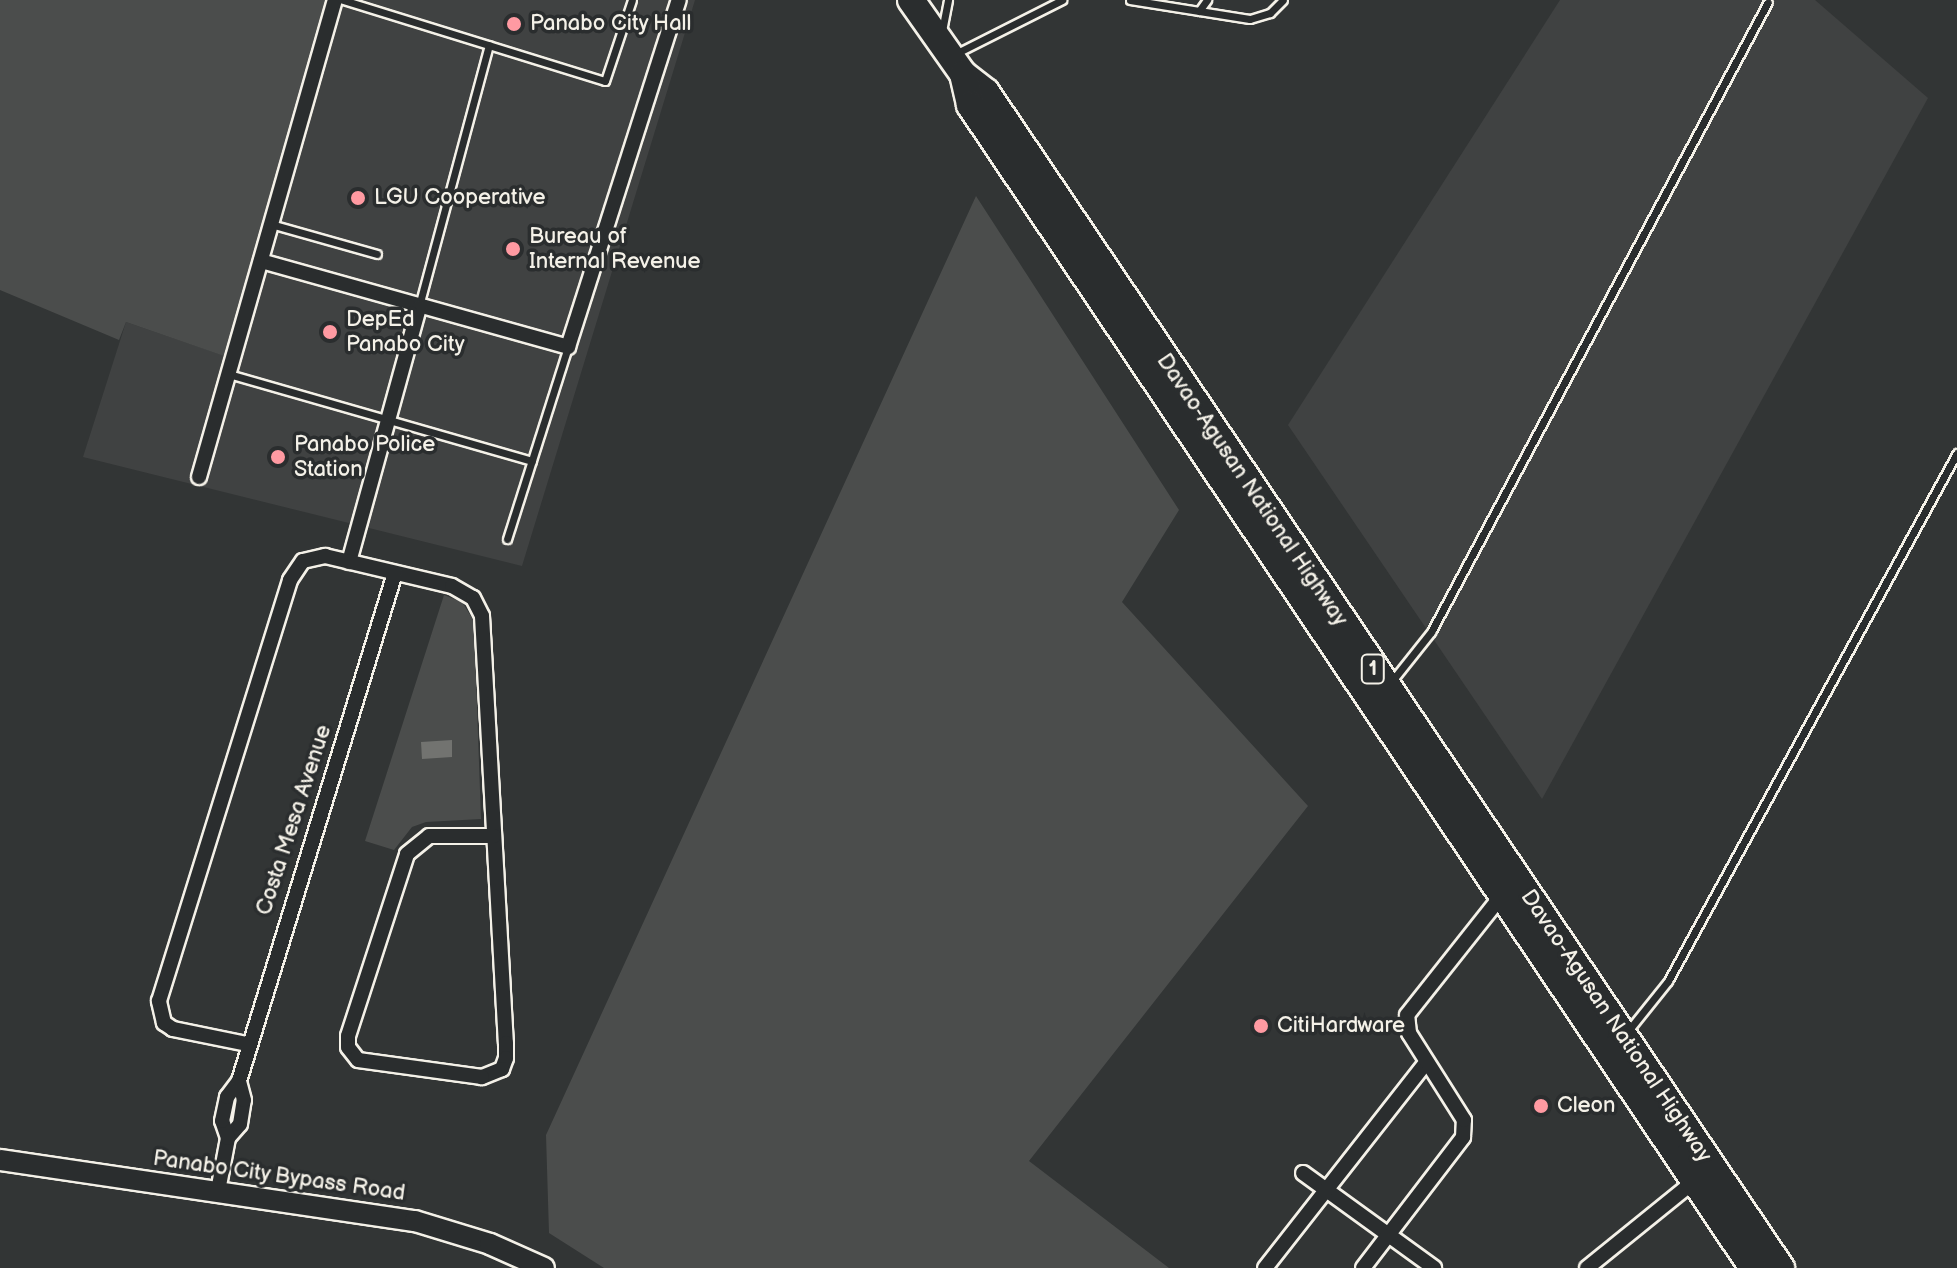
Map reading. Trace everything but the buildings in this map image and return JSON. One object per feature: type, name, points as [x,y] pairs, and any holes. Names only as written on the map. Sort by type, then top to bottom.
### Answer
[{"type":"highway","name":"Davao-Agusan National Highway","points":[[911,0],[951,57],[986,92],[1243,498],[1703,1174],[1781,1268]]},
{"type":"highway","name":"Davao-Agusan National Highway","points":[[1377,692],[1502,895],[1614,1042]]},
{"type":"highway","name":"Davao-Agusan National Highway","points":[[1703,1174],[1753,1268]]},
{"type":"main road","name":"Panabo City Bypass Road","points":[[0,1160],[415,1221],[475,1238],[544,1268]]},
{"type":"street","points":[[199,477],[335,0]]},
{"type":"street","points":[[261,261],[568,347],[679,0]]},
{"type":"street","points":[[349,562],[419,307]]},
{"type":"street","points":[[247,1044],[173,1029],[164,1023],[159,1001],[290,580],[303,561],[314,556],[452,586],[479,606],[494,836],[506,1043],[502,1069],[482,1077],[358,1060],[348,1047],[348,1036],[407,854],[429,836],[494,836]]},
{"type":"street","name":"Costa Mesa Avenue","points":[[218,1191],[228,1138],[242,1112],[239,1081],[247,1044],[395,573]]},
{"type":"street","points":[[1363,1268],[1465,1129],[1409,1033],[1407,1015],[1502,895]]},
{"type":"street","points":[[1265,1268],[1426,1063]]},
{"type":"street","points":[[1303,1173],[1434,1268]]},
{"type":"street","points":[[1588,1267],[1703,1174]]},
{"type":"lane","points":[[343,0],[605,81],[632,0]]},
{"type":"lane","points":[[948,0],[951,57],[1023,24],[1062,0]]},
{"type":"lane","points":[[1130,0],[1250,19],[1270,13],[1283,0]]},
{"type":"lane","points":[[1199,11],[1207,0]]},
{"type":"lane","points":[[1377,692],[1431,632],[1768,2]]},
{"type":"lane","points":[[419,307],[489,45]]},
{"type":"lane","points":[[271,224],[377,254]]},
{"type":"lane","points":[[507,539],[568,347]]},
{"type":"lane","points":[[229,374],[532,461]]},
{"type":"lane","points":[[1614,1042],[1668,981],[1957,453]]},
{"type":"shaded area","points":[[0,0],[326,0],[224,356],[126,322],[119,340],[0,290]]},
{"type":"shaded area","points":[[326,0],[695,0],[522,566],[83,457],[126,322],[225,356]]},
{"type":"shaded area","points":[[1560,0],[1815,0],[1928,98],[1542,799],[1288,425]]},
{"type":"shaded area","points":[[976,196],[1179,510],[1122,602],[1308,806],[1029,1161],[1169,1268],[604,1268],[549,1233],[546,1135]]},
{"type":"shaded area","points":[[444,595],[462,602],[474,621],[481,819],[426,822],[412,827],[394,850],[365,841]]},
{"type":"shaded area","points":[[452,740],[452,757],[422,759],[421,742]]},
{"type":"place","name":"Panabo City Hall","points":[[514,24]]},
{"type":"place","name":"LGU Cooperative","points":[[358,198]]},
{"type":"place","name":"Bureau of Internal Revenue","points":[[513,249]]},
{"type":"place","name":"DepEd Panabo City","points":[[330,332]]},
{"type":"place","name":"Panabo Police Station","points":[[278,457]]},
{"type":"place","name":"CitiHardware","points":[[1261,1026]]},
{"type":"place","name":"Cleon","points":[[1541,1106]]}]
